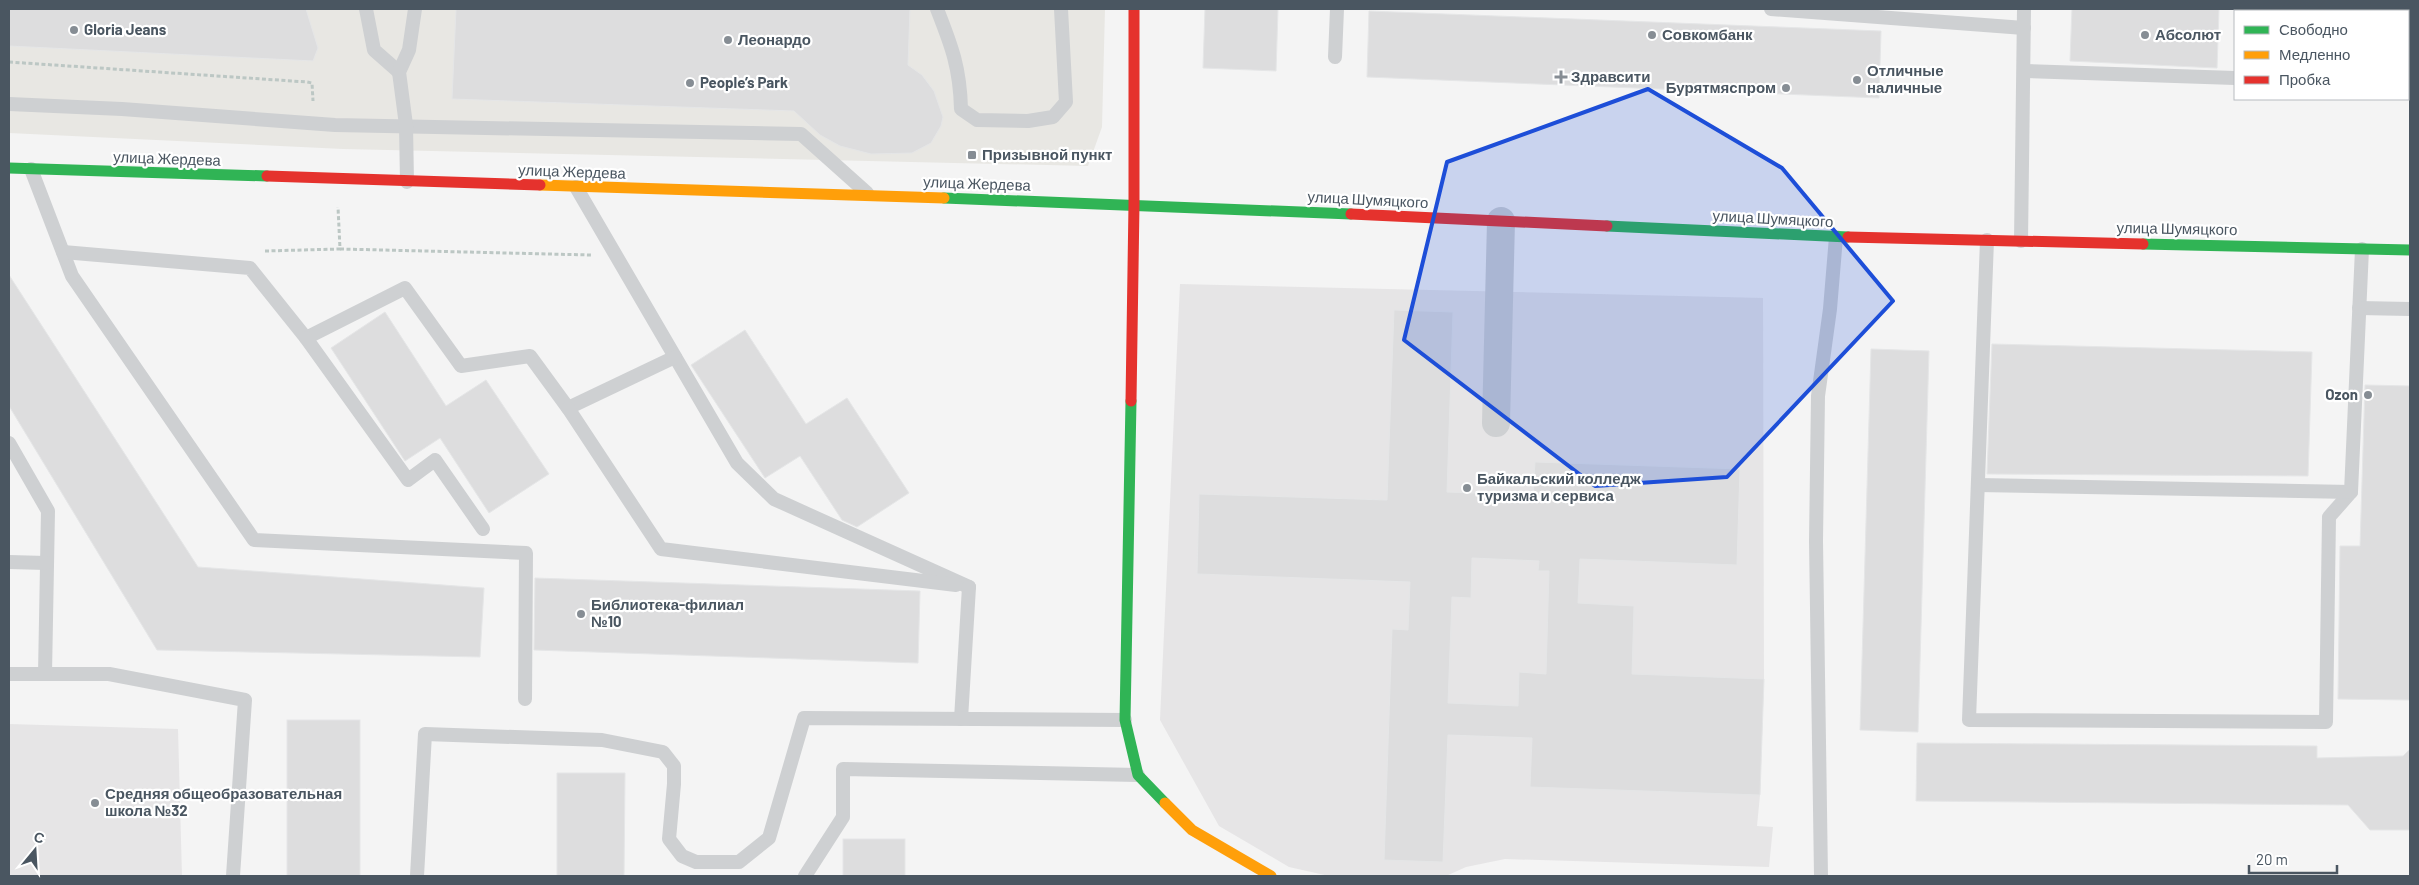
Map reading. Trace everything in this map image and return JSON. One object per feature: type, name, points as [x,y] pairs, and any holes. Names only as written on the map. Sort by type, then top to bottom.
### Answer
[{"type":"main road","points":[[1134,9],[1134,204],[1125,720],[1138,775],[1192,830],[1270,876]]},
{"type":"main road","name":"улица Жердева","points":[[9,168],[1134,204]]},
{"type":"main road","name":"улица Шумяцкого","points":[[1134,204],[1836,237],[2410,250]]},
{"type":"street","points":[[1496,423],[1501,221]]},
{"type":"lane","points":[[366,9],[374,50],[399,72]]},
{"type":"lane","points":[[407,182],[406,125],[399,72],[409,50],[415,9]]},
{"type":"lane","points":[[937,9],[954,51],[960,77],[962,109],[977,120],[1028,121],[1053,117],[1066,102],[1061,9]]},
{"type":"lane","points":[[1336,57],[1337,9]]},
{"type":"lane","points":[[1771,9],[1852,12],[2024,28]]},
{"type":"lane","points":[[2021,241],[2024,9]]},
{"type":"lane","points":[[2024,71],[2234,78]]},
{"type":"lane","points":[[9,104],[122,109],[335,125],[801,134],[871,196]]},
{"type":"lane","points":[[31,169],[72,276],[254,540],[526,553],[525,699]]},
{"type":"lane","points":[[576,187],[737,463],[774,499],[969,587]]},
{"type":"lane","points":[[1821,876],[1816,541],[1818,396],[1830,309],[1836,237]]},
{"type":"lane","points":[[1987,240],[1969,720],[2326,722],[2329,517],[2351,492],[2362,249]]},
{"type":"lane","points":[[63,252],[250,268],[306,338],[408,480],[435,460],[484,529]]},
{"type":"lane","points":[[306,338],[405,288],[461,366],[530,356],[568,408],[661,550],[969,587]]},
{"type":"lane","points":[[2359,308],[2410,309]]},
{"type":"lane","points":[[568,408],[675,356]]},
{"type":"lane","points":[[9,443],[48,512],[45,674]]},
{"type":"lane","points":[[1978,485],[2351,492]]},
{"type":"lane","points":[[9,562],[46,563]]},
{"type":"lane","points":[[960,719],[969,587]]},
{"type":"lane","points":[[9,674],[109,674],[245,700],[233,876]]},
{"type":"lane","points":[[417,876],[425,734],[602,740],[663,752],[674,766],[669,838],[682,856],[696,862],[739,862],[769,838],[804,718],[1125,720]]},
{"type":"lane","points":[[805,876],[843,817],[843,769],[1138,775]]},
{"type":"path","points":[[340,249],[616,256]]},
{"type":"highlighted area","points":[[1648,89],[1782,168],[1893,301],[1727,477],[1595,486],[1404,340],[1447,162]]},
{"type":"shaded area","points":[[9,9],[1105,9],[1102,127],[1088,166],[343,149],[9,133]]},
{"type":"shaded area","name":"Байкальский колледж туризма и сервиса","points":[[1180,284],[1763,298],[1764,679],[1760,795],[1757,826],[1773,827],[1769,867],[1505,859],[1466,867],[1446,876],[1329,876],[1289,867],[1219,826],[1160,720]]},
{"type":"shaded area","name":"Средняя общеобразовательная школа №32","points":[[9,724],[178,729],[182,876],[9,876]]},
{"type":"building","points":[[9,9],[306,9],[318,48],[313,61],[9,46]]},
{"type":"building","name":"People’s Park","points":[[456,9],[910,9],[908,65],[922,75],[934,91],[943,117],[941,126],[931,143],[912,153],[871,154],[840,146],[820,135],[794,111],[452,99]]},
{"type":"building","points":[[1205,9],[1278,9],[1276,71],[1203,68]]},
{"type":"building","name":"Абсолют","points":[[2072,9],[2219,9],[2217,68],[2070,61]]},
{"type":"building","points":[[1369,11],[1881,31],[1879,98],[1367,77]]},
{"type":"building","points":[[9,275],[198,567],[484,588],[480,657],[157,650],[9,406]]},
{"type":"building","points":[[1394,310],[1453,312],[1447,492],[1533,495],[1535,462],[1740,469],[1737,565],[1580,559],[1578,603],[1634,606],[1632,674],[1764,679],[1760,795],[1530,787],[1532,738],[1448,735],[1443,862],[1384,860],[1392,629],[1408,630],[1410,582],[1197,574],[1199,494],[1387,500]],"holes":[[[1472,558],[1539,561],[1538,571],[1549,571],[1546,674],[1519,672],[1518,706],[1448,703],[1452,597],[1471,598]]]},
{"type":"building","points":[[385,312],[446,406],[486,380],[549,474],[489,513],[440,438],[405,461],[331,348]]},
{"type":"building","points":[[745,330],[806,424],[847,398],[909,493],[857,527],[842,520],[800,456],[765,478],[691,365]]},
{"type":"building","points":[[1992,344],[2312,352],[2308,476],[1987,474]]},
{"type":"building","points":[[1871,349],[1929,351],[1918,732],[1860,730]]},
{"type":"building","points":[[2365,385],[2410,386],[2410,700],[2338,699],[2340,546],[2360,546]]},
{"type":"building","points":[[535,578],[920,591],[918,663],[534,650]]},
{"type":"building","points":[[287,720],[360,720],[360,876],[287,876]]},
{"type":"building","points":[[1917,743],[2317,746],[2317,758],[2403,756],[2410,749],[2410,830],[2370,830],[2348,805],[1916,801]]},
{"type":"building","points":[[557,773],[625,773],[624,876],[557,876]]},
{"type":"building","points":[[843,839],[905,839],[905,876],[843,876]]},
{"type":"traffic: fast","points":[[9,168],[267,176]]},
{"type":"traffic: fast","points":[[944,198],[1351,214]]},
{"type":"traffic: fast","points":[[1607,226],[1848,237]]},
{"type":"traffic: fast","points":[[2143,244],[2410,250]]},
{"type":"traffic: fast","points":[[1131,401],[1125,720],[1138,775],[1165,803]]},
{"type":"traffic: slow","points":[[540,185],[944,198]]},
{"type":"traffic: slow","points":[[1165,803],[1192,830],[1271,876]]},
{"type":"traffic: jam","points":[[1131,401],[1134,9]]},
{"type":"traffic: jam","points":[[267,176],[540,185]]},
{"type":"traffic: jam","points":[[1351,214],[1607,226]]},
{"type":"traffic: jam","points":[[1848,237],[2143,244]]},
{"type":"place","name":"Gloria Jeans","points":[[74,30]]},
{"type":"place","name":"Совкомбанк","points":[[1652,35]]},
{"type":"place","name":"Абсолют","points":[[2145,35]]},
{"type":"place","name":"Леонардо","points":[[728,40]]},
{"type":"place","name":"Здравсити","points":[[1561,77]]},
{"type":"place","name":"Отличные наличные","points":[[1857,80]]},
{"type":"place","name":"People’s Park","points":[[690,83]]},
{"type":"place","name":"Бурятмяспром","points":[[1786,88]]},
{"type":"place","name":"Призывной пункт","points":[[972,155]]},
{"type":"place","name":"Ozon","points":[[2368,395]]},
{"type":"place","name":"Байкальский колледж туризма и сервиса","points":[[1467,488]]},
{"type":"place","name":"Библиотека-филиал №10","points":[[581,614]]},
{"type":"place","name":"Средняя общеобразовательная школа №32","points":[[95,803]]}]
